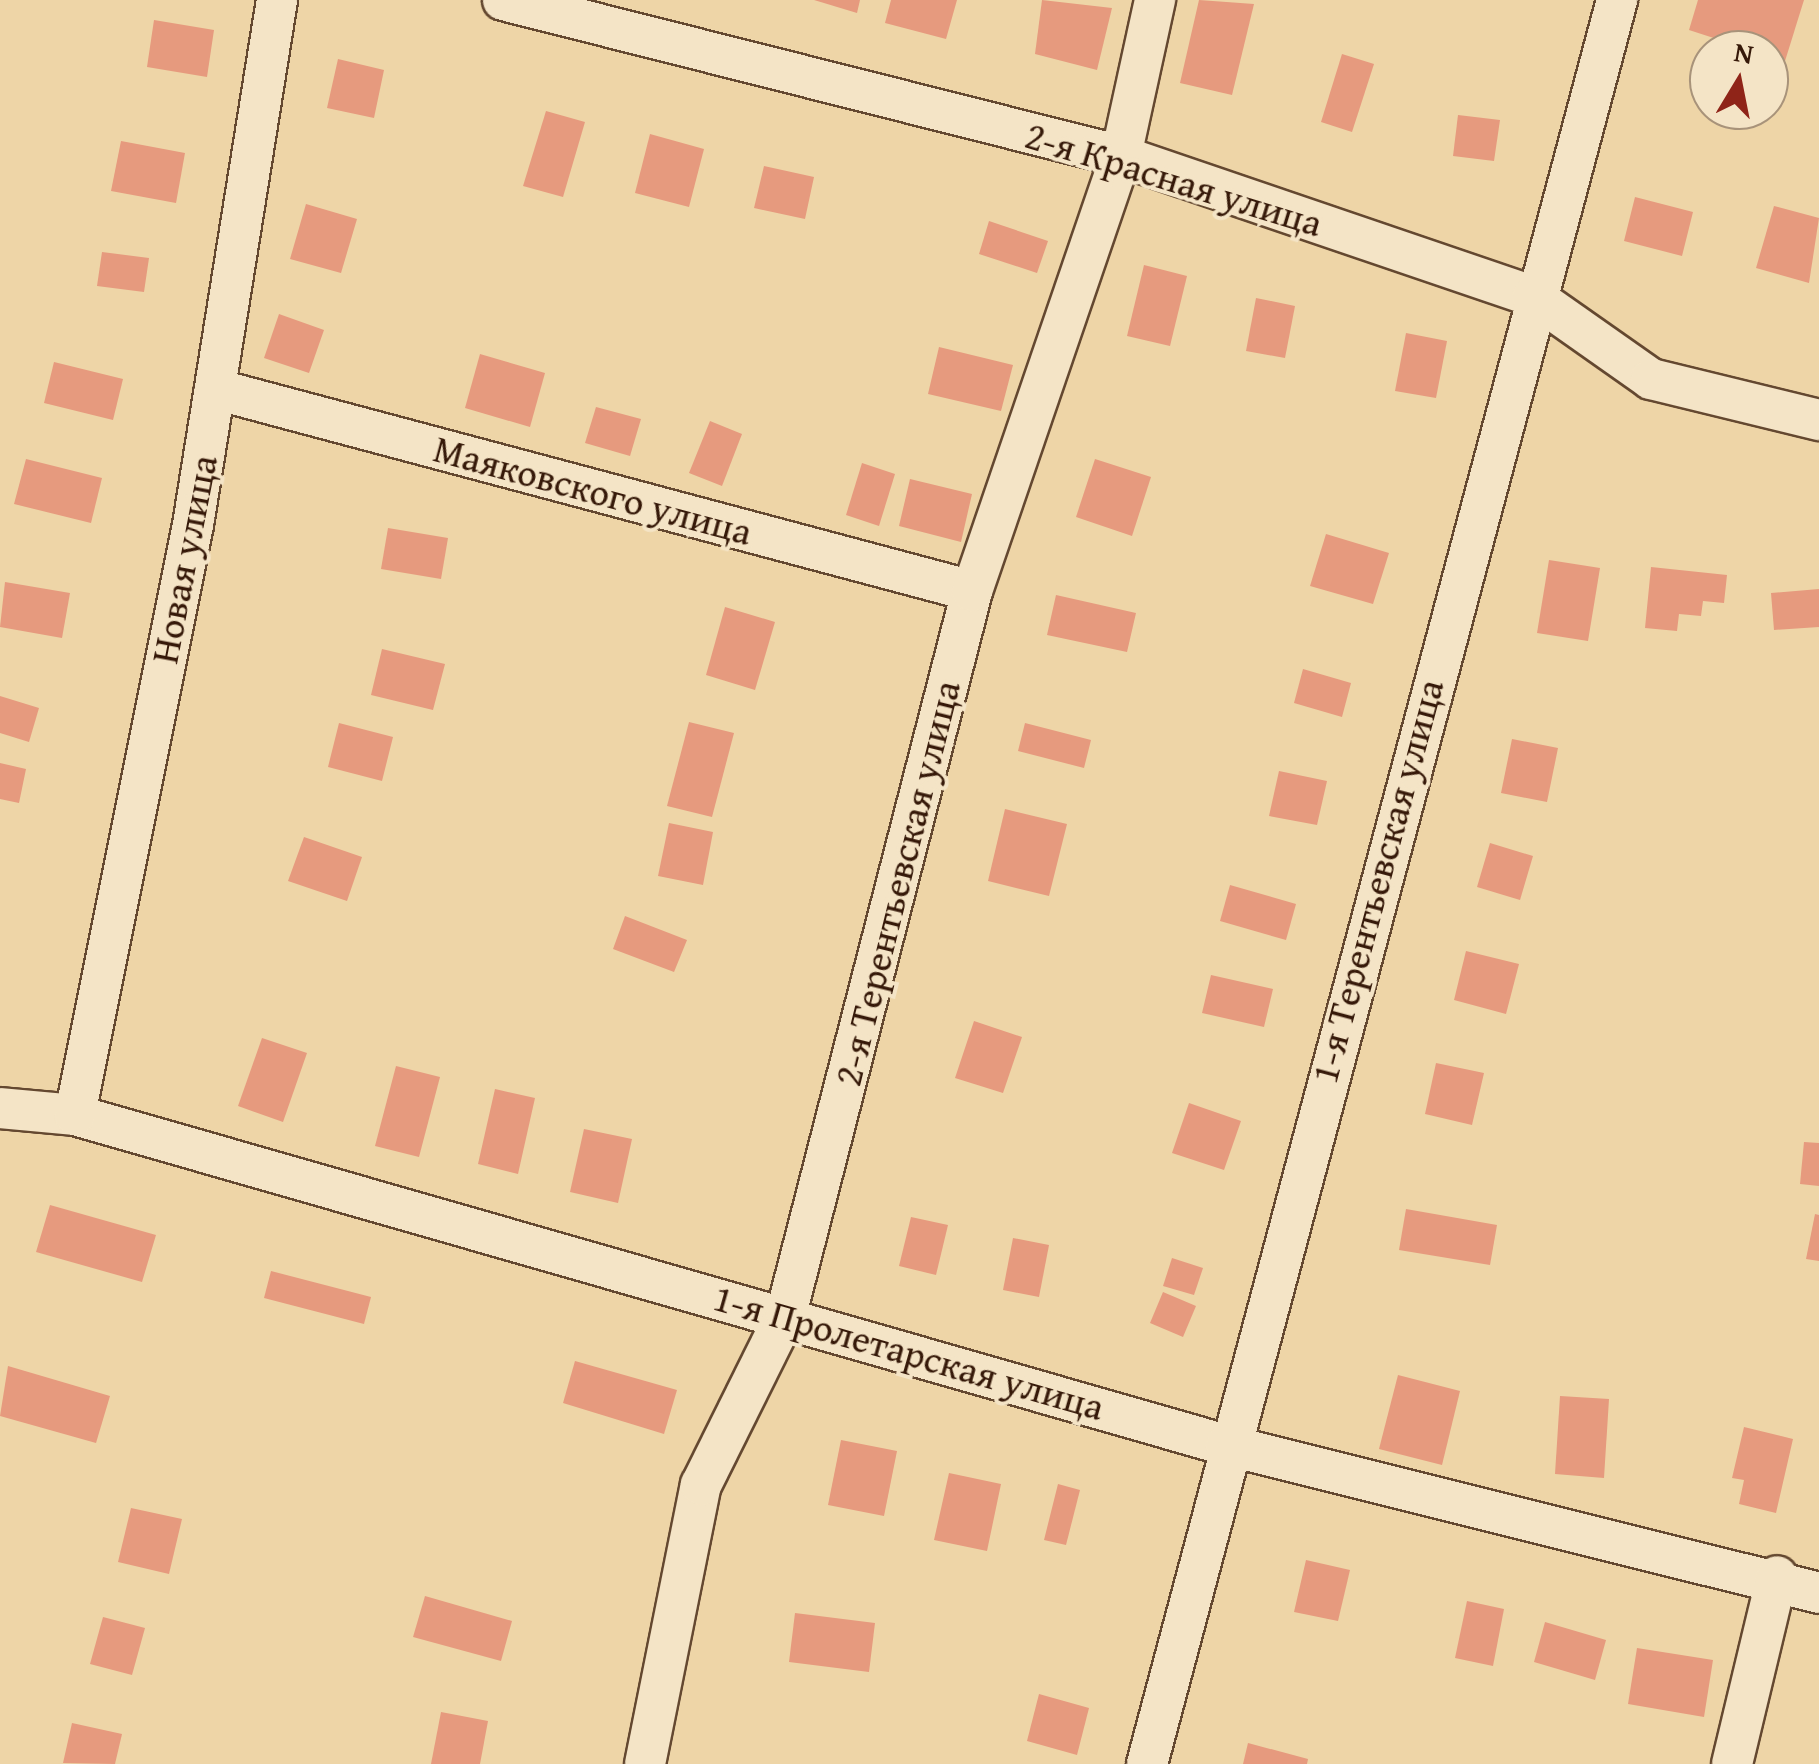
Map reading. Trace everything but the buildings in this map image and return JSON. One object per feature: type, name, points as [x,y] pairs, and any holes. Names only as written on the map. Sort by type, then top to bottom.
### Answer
[{"type":"street","name":"Новая улица","points":[[75,1115],[215,390],[278,0]]},
{"type":"street","name":"2-я Красная улица","points":[[503,0],[1121,156],[1533,296],[1650,379],[1819,420]]},
{"type":"street","name":"2-я Терентьевская улица","points":[[645,1764],[701,1485],[786,1314],[972,591],[1121,156],[1155,0]]},
{"type":"street","name":"1-я Терентьевская улица","points":[[1147,1764],[1226,1445],[1533,296],[1617,0]]},
{"type":"street","name":"Маяковского улица","points":[[215,390],[972,591]]},
{"type":"street","name":"1-я Пролетарская улица","points":[[0,1108],[75,1115],[786,1314],[1226,1445],[1777,1576],[1819,1593]]},
{"type":"street","points":[[1732,1764],[1777,1576]]}]
